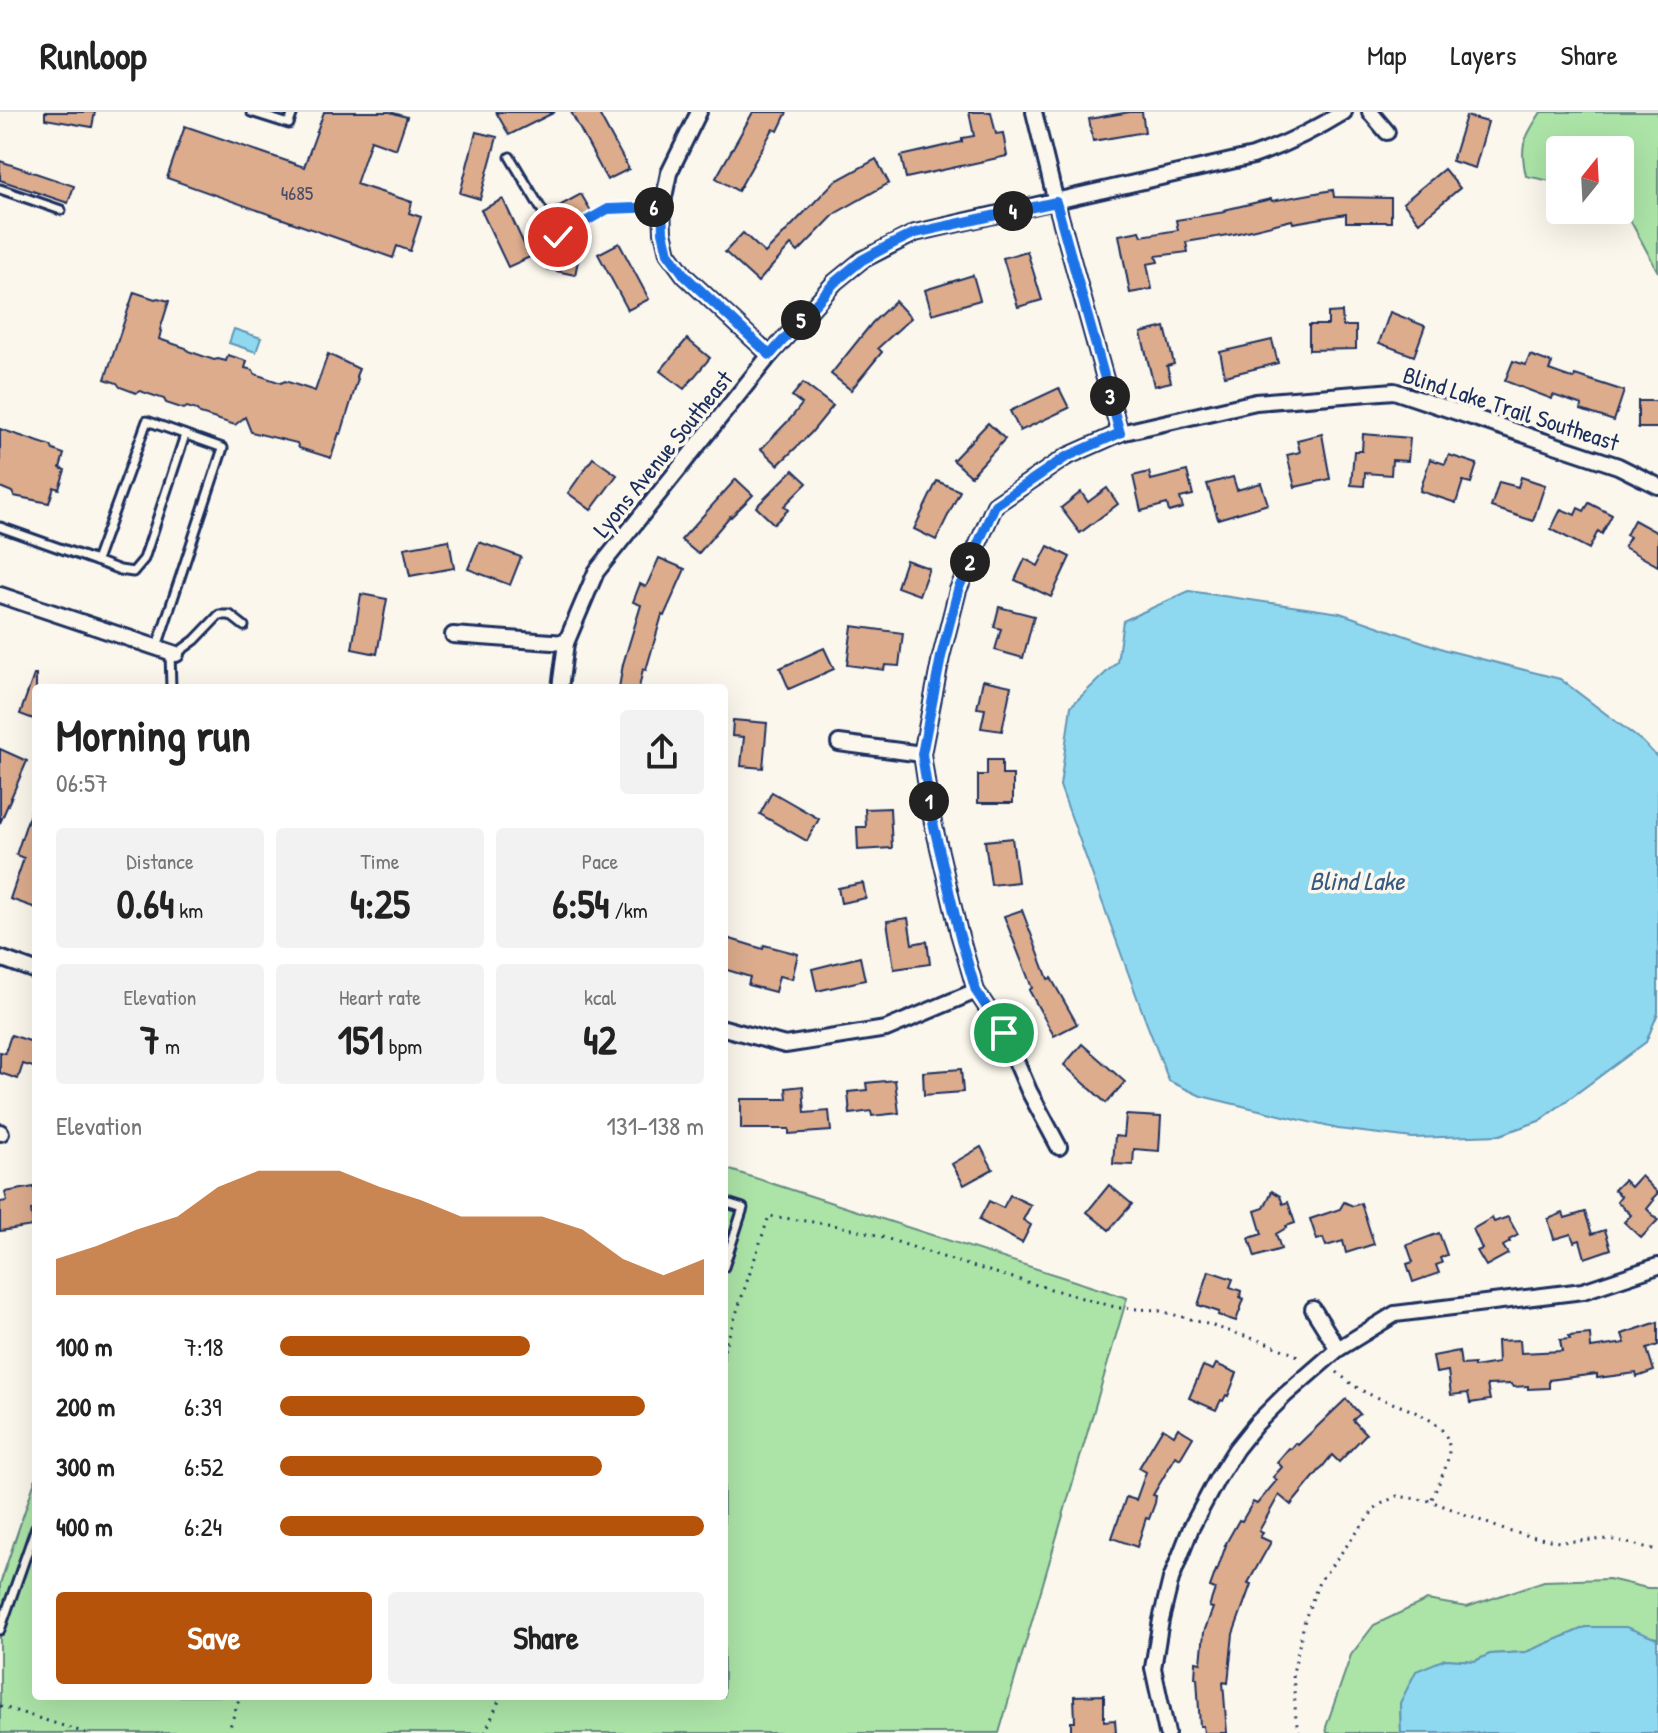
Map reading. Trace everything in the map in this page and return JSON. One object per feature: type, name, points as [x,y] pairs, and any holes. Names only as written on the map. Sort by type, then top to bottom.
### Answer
[{"type":"street","points":[[699,112],[669,173],[662,207],[668,253],[685,276],[770,355]]},
{"type":"street","points":[[1034,112],[1120,433]]},
{"type":"street","name":"Lyons Avenue Southeast","points":[[561,684],[566,643],[596,572],[770,355],[835,282],[862,260],[915,233],[1253,156],[1309,133],[1344,112]]},
{"type":"street","points":[[1370,112],[1387,132]]},
{"type":"street","name":"Blind Lake Trail Southeast","points":[[1059,1147],[1029,1091],[1004,1033],[976,991],[934,829],[922,754],[958,590],[995,505],[1066,457],[1120,433],[1256,402],[1394,391],[1618,466],[1658,486]]},
{"type":"street","points":[[0,595],[168,651]]},
{"type":"street","points":[[453,635],[566,643]]},
{"type":"street","points":[[839,743],[922,754]]},
{"type":"street","points":[[0,958],[32,970]]},
{"type":"street","points":[[728,1029],[785,1045],[886,1029],[976,991]]},
{"type":"street","points":[[1167,1733],[1153,1668],[1171,1579],[1191,1528],[1217,1479],[1256,1424],[1285,1395],[1338,1349],[1395,1314],[1583,1291],[1658,1266]]},
{"type":"street","points":[[1313,1309],[1338,1349]]},
{"type":"lane","points":[[251,112],[289,124],[293,112]]},
{"type":"lane","points":[[510,157],[558,237],[608,209],[662,207]]},
{"type":"lane","points":[[0,189],[61,210]]},
{"type":"lane","points":[[96,561],[147,421],[223,448],[168,651],[171,684]]},
{"type":"lane","points":[[0,527],[133,572],[144,559],[185,435]]},
{"type":"lane","points":[[168,651],[195,640],[219,615],[230,615],[244,626]]},
{"type":"lane","points":[[728,1203],[743,1208],[728,1255]]},
{"type":"lane","points":[[0,1630],[32,1538]]},
{"type":"path","points":[[728,1338],[769,1216],[873,1234],[1119,1308],[1156,1310],[1194,1320],[1303,1358]]},
{"type":"path","points":[[1337,1372],[1367,1393],[1427,1418],[1447,1436],[1450,1446],[1448,1457],[1431,1501]]},
{"type":"path","points":[[1299,1733],[1293,1673],[1305,1619],[1319,1582],[1377,1506],[1397,1496],[1431,1501],[1507,1531],[1559,1542],[1610,1539],[1658,1550]]},
{"type":"path","points":[[228,1733],[239,1700]]},
{"type":"path","points":[[485,1733],[499,1700]]},
{"type":"path","points":[[0,1706],[86,1733]]},
{"type":"green space","points":[[1541,112],[1658,112],[1658,272],[1632,224],[1634,136],[1546,136],[1546,180],[1526,176],[1523,149],[1530,129]]},
{"type":"green space","points":[[728,1169],[1127,1298],[999,1733],[0,1733],[0,1584],[32,1490],[32,1700],[728,1700]]},
{"type":"green space","points":[[1609,1579],[1658,1588],[1658,1641],[1657,1638],[1586,1627],[1526,1652],[1490,1654],[1475,1661],[1445,1659],[1400,1703],[1401,1733],[1327,1733],[1326,1727],[1351,1655],[1374,1625],[1427,1600],[1467,1607],[1544,1581]]},
{"type":"water","points":[[234,329],[261,338],[256,352],[229,343]]},
{"type":"water","name":"Blind Lake","points":[[1189,591],[1340,613],[1446,650],[1560,679],[1643,742],[1658,758],[1658,1013],[1646,1042],[1539,1121],[1500,1135],[1413,1138],[1338,1129],[1201,1096],[1169,1081],[1060,786],[1071,706],[1117,662],[1123,621]]},
{"type":"water","points":[[1586,1627],[1626,1627],[1657,1639],[1658,1733],[1401,1733],[1400,1703],[1416,1671],[1445,1659],[1475,1661],[1490,1654],[1526,1652]]},
{"type":"building","points":[[45,112],[95,112],[92,127],[45,119]]},
{"type":"building","points":[[324,112],[390,112],[407,117],[396,149],[371,140],[356,184],[412,202],[409,213],[421,217],[410,251],[397,246],[393,258],[167,178],[185,126],[304,167]]},
{"type":"building","points":[[496,112],[555,112],[509,135]]},
{"type":"building","points":[[571,112],[598,112],[629,169],[607,180]]},
{"type":"building","points":[[753,112],[787,112],[778,131],[773,129],[738,191],[716,178]]},
{"type":"building","points":[[969,112],[991,112],[996,134],[1003,133],[1007,156],[906,178],[901,156],[962,142],[962,138],[974,136]]},
{"type":"building","points":[[1142,112],[1145,132],[1093,141],[1089,119]]},
{"type":"building","points":[[1466,116],[1488,122],[1475,168],[1452,161]]},
{"type":"building","points":[[476,132],[497,137],[480,199],[460,193]]},
{"type":"building","points":[[876,159],[889,183],[836,213],[798,252],[791,245],[758,282],[725,252],[743,233],[765,253],[834,182]]},
{"type":"building","points":[[0,161],[74,186],[68,203],[0,180]]},
{"type":"building","points":[[1444,169],[1460,188],[1419,222],[1403,203]]},
{"type":"building","points":[[1333,190],[1334,197],[1391,198],[1391,222],[1346,222],[1346,214],[1293,223],[1292,220],[1186,242],[1188,252],[1156,256],[1158,262],[1147,264],[1152,289],[1130,293],[1119,235],[1140,231],[1142,236],[1178,230],[1176,220],[1225,212],[1271,199]]},
{"type":"building","points":[[581,194],[591,211],[562,227],[552,210]]},
{"type":"building","points":[[503,199],[530,257],[508,267],[481,210]]},
{"type":"building","points":[[619,243],[649,299],[628,310],[598,254]]},
{"type":"building","points":[[551,250],[579,256],[575,275],[547,269]]},
{"type":"building","points":[[1027,251],[1042,300],[1018,307],[1003,258]]},
{"type":"building","points":[[973,275],[980,300],[932,314],[925,290]]},
{"type":"building","points":[[134,292],[169,301],[159,339],[214,360],[226,361],[228,355],[247,361],[245,368],[281,383],[285,381],[315,391],[328,354],[359,369],[331,458],[299,448],[297,443],[251,432],[245,417],[235,425],[200,414],[197,410],[166,403],[164,399],[140,391],[136,393],[105,379]]},
{"type":"building","points":[[895,301],[911,318],[878,348],[882,352],[851,390],[831,374],[872,323]]},
{"type":"building","points":[[1342,312],[1343,326],[1356,326],[1356,349],[1309,350],[1309,325],[1328,325],[1328,313]]},
{"type":"building","points":[[1390,312],[1425,326],[1414,356],[1379,343]]},
{"type":"building","points":[[1165,327],[1174,364],[1167,366],[1171,382],[1154,386],[1141,333]]},
{"type":"building","points":[[687,339],[710,358],[684,389],[660,371]]},
{"type":"building","points":[[1272,340],[1278,363],[1225,376],[1220,352]]},
{"type":"building","points":[[1530,355],[1552,363],[1549,370],[1624,391],[1614,421],[1581,410],[1582,405],[1553,395],[1552,399],[1505,381],[1513,361],[1526,365]]},
{"type":"building","points":[[803,383],[833,406],[778,465],[761,449],[802,404],[792,396]]},
{"type":"building","points":[[1059,388],[1069,408],[1020,431],[1010,411]]},
{"type":"building","points":[[1638,401],[1658,401],[1658,428],[1638,428]]},
{"type":"building","points":[[988,423],[1005,439],[971,476],[953,460]]},
{"type":"building","points":[[0,429],[51,446],[64,454],[60,468],[65,470],[59,489],[54,487],[49,503],[14,496],[0,487]]},
{"type":"building","points":[[1322,434],[1330,479],[1295,487],[1287,455],[1300,452],[1297,440]]},
{"type":"building","points":[[1363,434],[1410,438],[1408,461],[1392,460],[1391,475],[1365,473],[1364,486],[1351,485],[1354,451],[1362,451]]},
{"type":"building","points":[[1449,455],[1477,464],[1471,483],[1463,481],[1456,503],[1420,491],[1430,459],[1445,464]]},
{"type":"building","points":[[593,458],[617,475],[591,510],[568,493]]},
{"type":"building","points":[[793,470],[807,483],[784,506],[788,510],[774,524],[756,507]]},
{"type":"building","points":[[1187,471],[1193,495],[1180,498],[1183,508],[1169,512],[1167,504],[1141,511],[1133,476],[1149,472],[1151,480]]},
{"type":"building","points":[[1233,477],[1237,490],[1261,483],[1268,504],[1218,519],[1207,484]]},
{"type":"building","points":[[1521,477],[1545,485],[1533,521],[1491,507],[1499,482],[1518,487]]},
{"type":"building","points":[[736,479],[753,495],[730,516],[698,554],[681,540]]},
{"type":"building","points":[[937,481],[960,491],[936,540],[914,529]]},
{"type":"building","points":[[1107,488],[1118,504],[1080,533],[1061,508],[1081,492],[1088,502]]},
{"type":"building","points":[[1589,503],[1612,515],[1602,534],[1598,531],[1589,549],[1551,529],[1561,509],[1575,515],[1578,508],[1584,511]]},
{"type":"building","points":[[1634,520],[1658,533],[1658,566],[1624,547]]},
{"type":"building","points":[[449,540],[454,568],[410,576],[404,548]]},
{"type":"building","points":[[479,542],[521,557],[510,585],[468,569]]},
{"type":"building","points":[[1048,546],[1070,557],[1051,597],[1015,580],[1025,559],[1038,566]]},
{"type":"building","points":[[659,558],[685,569],[662,615],[640,684],[620,684],[641,605],[633,602],[640,584],[646,587]]},
{"type":"building","points":[[906,560],[929,568],[919,595],[897,587]]},
{"type":"building","points":[[361,594],[387,599],[377,654],[352,649]]},
{"type":"building","points":[[999,607],[1034,616],[1023,658],[995,650],[1001,629],[994,627]]},
{"type":"building","points":[[852,626],[903,633],[899,666],[885,665],[884,670],[847,665]]},
{"type":"building","points":[[824,648],[834,669],[789,689],[780,668]]},
{"type":"building","points":[[34,675],[36,675],[36,684],[32,684],[32,718],[20,714]]},
{"type":"building","points":[[983,680],[1011,686],[1002,731],[981,728],[985,709],[977,708]]},
{"type":"building","points":[[733,720],[767,723],[763,768],[741,766],[744,737],[732,736]]},
{"type":"building","points":[[0,749],[27,761],[0,823]]},
{"type":"building","points":[[987,760],[1002,760],[1002,775],[1013,775],[1013,803],[978,803],[978,775],[987,775]]},
{"type":"building","points":[[772,792],[819,819],[807,841],[760,814]]},
{"type":"building","points":[[32,807],[32,907],[10,899],[24,858],[16,855]]},
{"type":"building","points":[[890,808],[892,848],[858,850],[857,827],[866,827],[865,809]]},
{"type":"building","points":[[1012,838],[1018,882],[991,885],[985,841]]},
{"type":"building","points":[[863,883],[866,898],[841,903],[838,888]]},
{"type":"building","points":[[1022,910],[1048,979],[1051,978],[1077,1024],[1054,1036],[1029,990],[1032,988],[1004,916]]},
{"type":"building","points":[[908,918],[912,944],[927,941],[930,964],[894,969],[887,921]]},
{"type":"building","points":[[728,938],[763,949],[764,945],[798,954],[792,979],[779,976],[775,992],[748,985],[750,977],[728,970]]},
{"type":"building","points":[[860,957],[865,980],[817,991],[812,969]]},
{"type":"building","points":[[11,1035],[32,1042],[32,1067],[23,1064],[18,1079],[0,1073],[0,1052],[5,1053]]},
{"type":"building","points":[[1082,1044],[1125,1082],[1106,1103],[1064,1065]]},
{"type":"building","points":[[961,1069],[963,1092],[924,1095],[923,1072]]},
{"type":"building","points":[[895,1080],[899,1113],[872,1116],[871,1111],[850,1114],[848,1092],[867,1090],[866,1083]]},
{"type":"building","points":[[803,1086],[805,1113],[829,1111],[831,1131],[789,1134],[789,1129],[741,1129],[741,1099],[787,1099],[786,1088]]},
{"type":"building","points":[[1126,1115],[1161,1117],[1159,1151],[1134,1149],[1133,1165],[1113,1164],[1115,1136],[1124,1137]]},
{"type":"building","points":[[981,1147],[993,1169],[964,1185],[952,1164]]},
{"type":"building","points":[[1641,1176],[1658,1193],[1647,1209],[1658,1220],[1641,1238],[1624,1222],[1631,1215],[1617,1201],[1621,1196],[1614,1190],[1624,1180],[1631,1187]]},
{"type":"building","points":[[1109,1185],[1132,1204],[1109,1230],[1087,1212]]},
{"type":"building","points":[[32,1187],[32,1226],[0,1231],[0,1202],[7,1201],[5,1192]]},
{"type":"building","points":[[1272,1191],[1280,1196],[1283,1204],[1288,1202],[1295,1223],[1276,1234],[1281,1249],[1255,1257],[1249,1238],[1262,1234],[1255,1211],[1264,1208]]},
{"type":"building","points":[[1010,1195],[1031,1205],[1023,1220],[1031,1225],[1022,1243],[979,1220],[989,1201],[1003,1208]]},
{"type":"building","points":[[1344,1202],[1353,1206],[1361,1203],[1374,1244],[1346,1253],[1343,1241],[1326,1246],[1323,1238],[1317,1240],[1310,1219],[1340,1209]]},
{"type":"building","points":[[1585,1212],[1592,1234],[1605,1230],[1611,1249],[1585,1258],[1580,1240],[1574,1242],[1571,1234],[1554,1239],[1548,1219],[1563,1213],[1565,1218]]},
{"type":"building","points":[[1508,1217],[1518,1235],[1503,1246],[1508,1254],[1486,1266],[1477,1251],[1482,1249],[1473,1229],[1492,1218],[1494,1222]]},
{"type":"building","points":[[1439,1233],[1447,1255],[1440,1258],[1442,1263],[1436,1265],[1439,1273],[1413,1282],[1407,1264],[1413,1262],[1407,1245]]},
{"type":"building","points":[[1209,1271],[1233,1279],[1230,1287],[1241,1291],[1240,1297],[1244,1299],[1236,1321],[1198,1305]]},
{"type":"building","points":[[1658,1322],[1658,1345],[1647,1349],[1654,1371],[1637,1377],[1636,1373],[1597,1378],[1597,1374],[1549,1380],[1549,1388],[1487,1385],[1490,1400],[1470,1403],[1468,1393],[1451,1395],[1448,1371],[1436,1373],[1433,1356],[1459,1351],[1461,1365],[1474,1364],[1474,1367],[1498,1363],[1497,1341],[1520,1340],[1521,1353],[1562,1351],[1560,1340],[1590,1334],[1591,1348],[1625,1343],[1622,1334]]},
{"type":"building","points":[[1216,1364],[1237,1373],[1228,1396],[1221,1400],[1216,1410],[1189,1398],[1203,1366],[1213,1370]]},
{"type":"building","points":[[1346,1399],[1360,1414],[1353,1420],[1366,1434],[1339,1462],[1332,1455],[1291,1505],[1279,1495],[1259,1531],[1263,1533],[1260,1537],[1271,1542],[1248,1583],[1251,1584],[1233,1634],[1228,1683],[1223,1682],[1227,1733],[1204,1733],[1203,1726],[1200,1726],[1196,1662],[1201,1663],[1204,1632],[1213,1608],[1209,1607],[1215,1589],[1210,1587],[1225,1545],[1253,1502],[1257,1504],[1277,1480],[1273,1477],[1282,1467],[1277,1462]]},
{"type":"building","points":[[1163,1428],[1174,1435],[1178,1428],[1193,1437],[1180,1459],[1176,1456],[1153,1495],[1156,1496],[1155,1503],[1149,1519],[1146,1518],[1137,1547],[1112,1538],[1126,1497],[1136,1500],[1146,1472],[1139,1468]]},
{"type":"building","points":[[1104,1695],[1104,1721],[1115,1720],[1116,1733],[1071,1733],[1071,1722],[1075,1722],[1074,1696]]},
{"type":"route","points":[[558,237],[608,209],[662,207],[668,253],[685,276],[770,355],[835,282],[862,260],[888,246],[915,233],[1056,202],[1120,433],[1066,457],[995,505],[958,590],[922,754],[931,814],[976,991],[1004,1033]]}]
